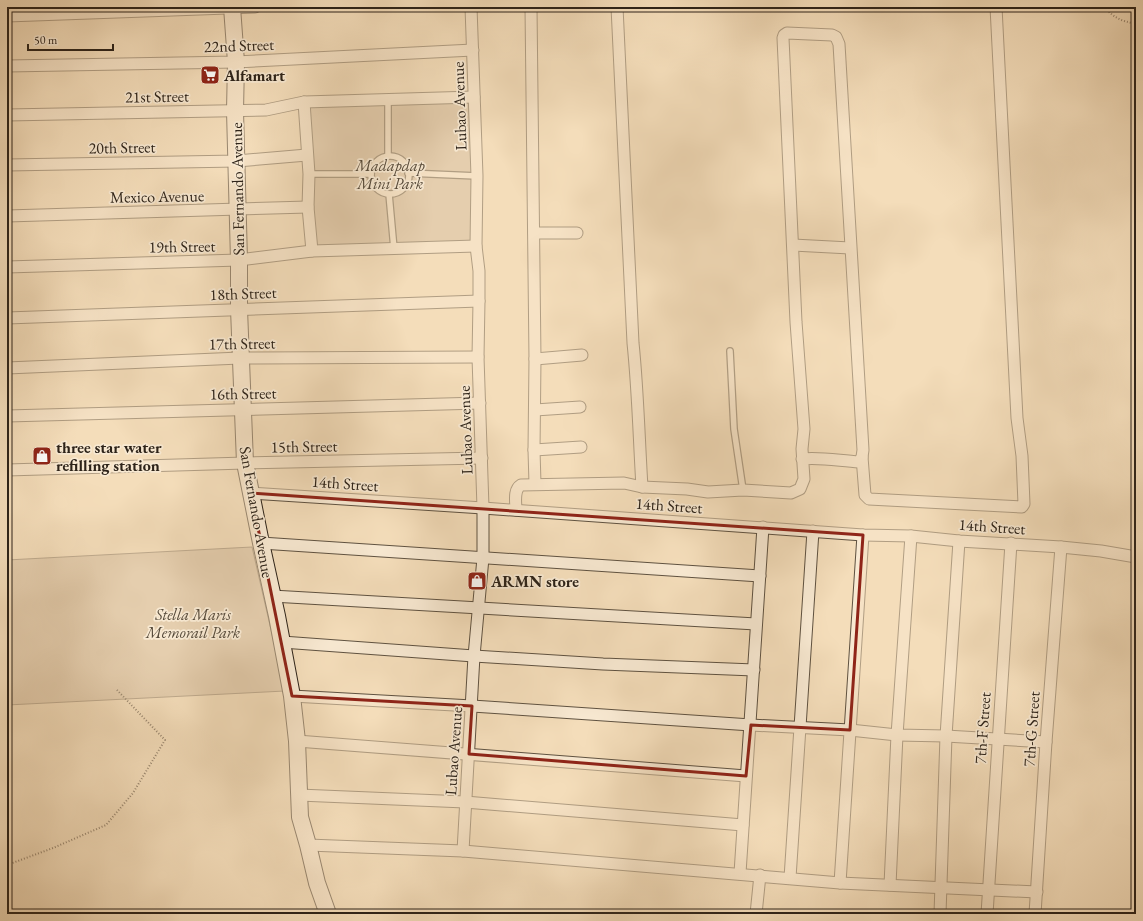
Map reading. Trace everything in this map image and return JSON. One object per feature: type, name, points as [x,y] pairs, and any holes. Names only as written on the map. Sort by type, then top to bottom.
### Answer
[{"type":"main road","name":"San Fernando Avenue","points":[[232,7],[236,62],[235,111],[240,358],[245,463],[292,696],[297,741],[300,817],[316,883],[328,914]]},
{"type":"street","points":[[7,16],[255,7]]},
{"type":"street","name":"Lubao Avenue","points":[[463,851],[474,656],[482,558],[483,508],[478,357],[479,271],[476,246],[477,176],[471,7]]},
{"type":"street","points":[[531,7],[535,484]]},
{"type":"street","points":[[617,7],[633,343],[636,369],[642,487]]},
{"type":"street","points":[[516,510],[516,491],[517,487],[521,485],[624,482],[642,487],[687,489],[708,492],[743,490],[791,493],[800,489],[804,479],[802,449],[804,429],[796,322],[783,38],[787,33],[832,35],[838,40],[865,495],[869,499],[1022,507],[1024,504],[1022,456],[1017,418],[996,7]]},
{"type":"street","name":"22nd Street","points":[[7,66],[236,62],[473,50]]},
{"type":"street","name":"21st Street","points":[[7,115],[266,110],[304,102],[474,97]]},
{"type":"street","points":[[304,102],[309,174],[308,207],[312,251]]},
{"type":"street","name":"20th Street","points":[[7,165],[237,161],[307,155]]},
{"type":"street","name":"Mexico Avenue","points":[[7,216],[308,207]]},
{"type":"street","points":[[534,233],[576,233]]},
{"type":"street","points":[[793,245],[850,248]]},
{"type":"street","name":"19th Street","points":[[7,267],[239,260],[312,251],[476,246]]},
{"type":"street","name":"18th Street","points":[[7,318],[479,301]]},
{"type":"street","points":[[535,359],[582,355]]},
{"type":"street","name":"17th Street","points":[[7,368],[240,358],[478,357]]},
{"type":"street","name":"16th Street","points":[[7,416],[243,409],[352,408],[480,403]]},
{"type":"street","points":[[535,410],[580,407]]},
{"type":"street","points":[[534,450],[581,446]]},
{"type":"street","points":[[802,459],[813,458],[859,462],[862,457]]},
{"type":"street","name":"15th Street","points":[[7,470],[482,458]]},
{"type":"street","name":"14th Street","points":[[251,493],[863,535],[911,536],[959,541],[1011,543],[1084,549],[1136,557]]},
{"type":"street","points":[[740,873],[763,527]]},
{"type":"street","points":[[790,878],[813,531]]},
{"type":"street","points":[[840,883],[863,535]]},
{"type":"street","points":[[890,885],[897,735],[911,536]]},
{"type":"street","points":[[940,914],[946,736],[959,541]]},
{"type":"street","points":[[261,543],[760,576]]},
{"type":"street","name":"7th-F Street","points":[[987,914],[1011,543]]},
{"type":"street","name":"7th-G Street","points":[[1035,914],[1061,547]]},
{"type":"street","points":[[272,596],[756,624]]},
{"type":"street","points":[[282,642],[603,664],[754,670]]},
{"type":"street","points":[[292,696],[850,730],[897,735],[946,736],[1046,742]]},
{"type":"street","points":[[297,741],[746,776]]},
{"type":"street","points":[[299,795],[466,802],[743,825]]},
{"type":"street","points":[[308,845],[463,851],[740,873],[840,883],[941,886],[1037,892]]},
{"type":"street","points":[[756,914],[760,875]]},
{"type":"lane","points":[[388,99],[388,156]]},
{"type":"lane","points":[[388,156],[396,157],[404,163],[408,173],[407,181],[403,188],[398,192],[389,194],[379,192],[372,184],[371,174],[373,166],[378,160],[388,156]]},
{"type":"lane","points":[[408,173],[477,176]]},
{"type":"lane","points":[[309,174],[371,174]]},
{"type":"lane","points":[[389,194],[394,249]]},
{"type":"lane","points":[[730,352],[734,429],[743,490]]},
{"type":"path","points":[[1105,7],[1112,16],[1117,19],[1136,24]]},
{"type":"path","points":[[7,864],[53,848],[106,825],[133,793],[165,740],[116,689]]},
{"type":"highlighted area","points":[[251,493],[863,535],[850,730],[751,725],[746,776],[469,754],[472,706],[292,696]]},
{"type":"green space","name":"Madapdap Mini Park","points":[[474,97],[476,246],[312,251],[304,102]]},
{"type":"green space","name":"Stella Maris Memorail Park","points":[[252,547],[285,691],[7,705],[7,560]]},
{"type":"place","name":"Alfamart","points":[[210,75]]},
{"type":"place","name":"three star water refilling station","points":[[42,456]]},
{"type":"place","name":"ARMN store","points":[[477,581]]}]
